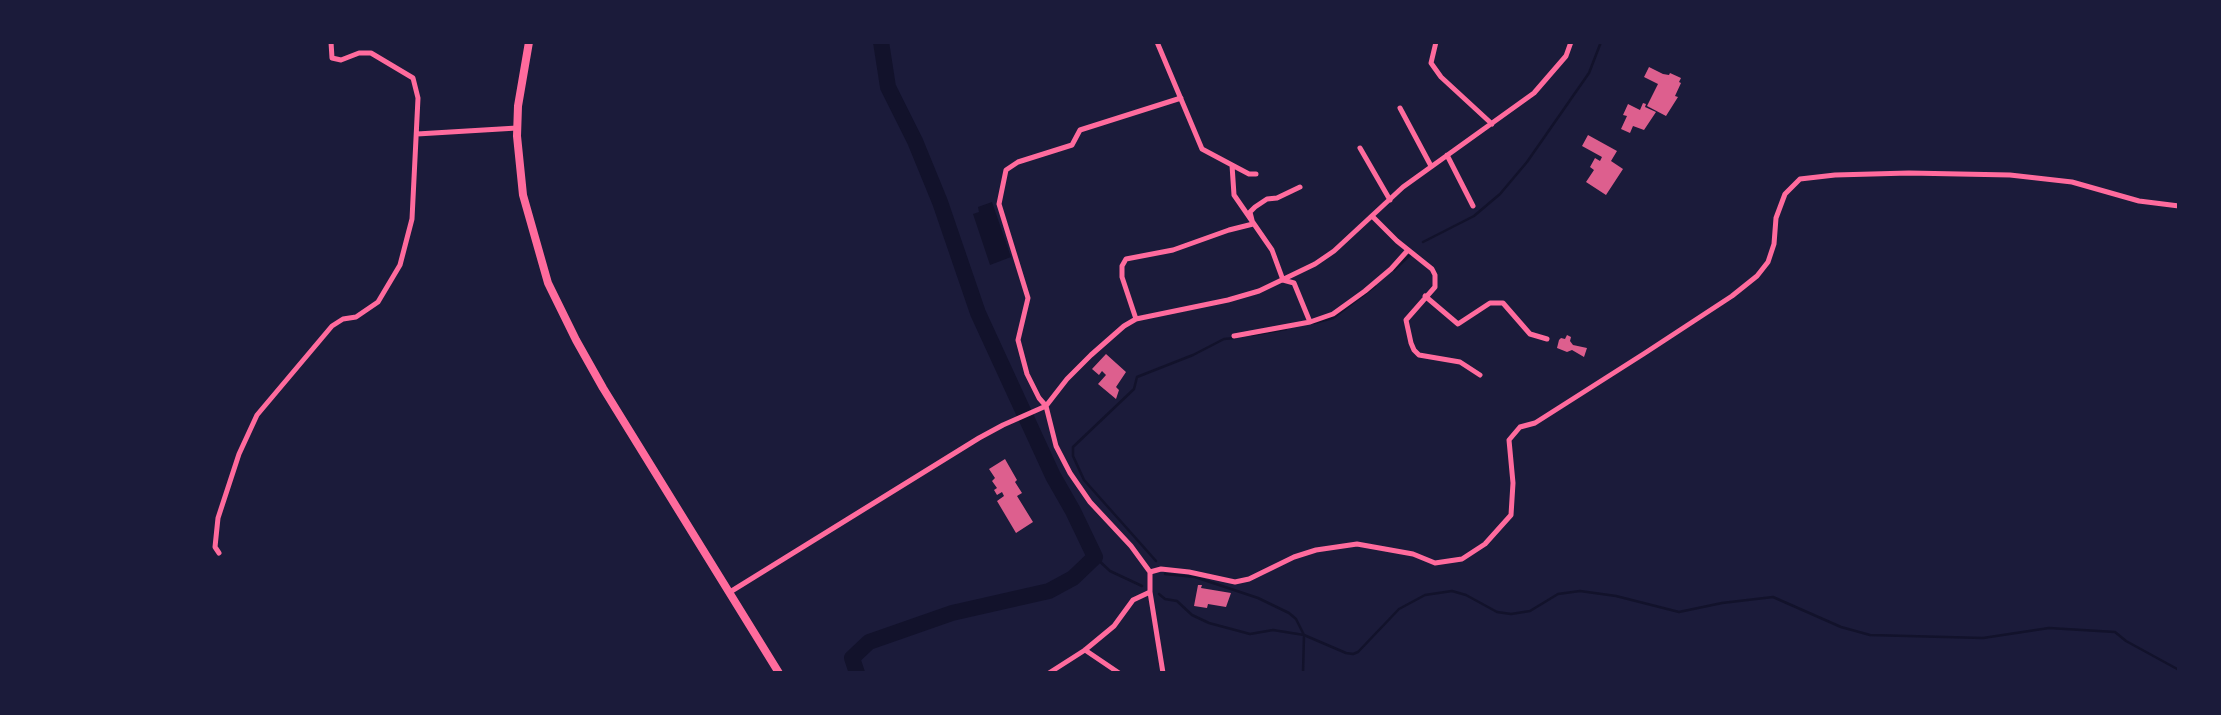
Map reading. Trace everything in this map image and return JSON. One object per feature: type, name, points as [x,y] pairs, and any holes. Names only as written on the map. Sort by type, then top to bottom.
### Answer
[{"type":"main road","points":[[529,42],[517,128],[523,195],[548,283],[603,388],[779,673]]},
{"type":"street","points":[[219,553],[215,547],[218,518],[239,454],[257,415],[332,326],[343,319],[356,317],[378,302],[400,265],[412,219],[418,98],[413,78],[371,54],[359,53],[341,60],[332,58],[331,42]]},
{"type":"street","points":[[1157,42],[1202,149],[1249,174],[1256,174]]},
{"type":"street","points":[[1436,42],[1431,63],[1441,77],[1492,124]]},
{"type":"street","points":[[730,592],[1006,423],[1043,407],[1091,355],[1136,319],[1228,300],[1283,280],[1315,264],[1334,251],[1431,166],[1545,83],[1566,56],[1571,42]]},
{"type":"street","points":[[1163,673],[1150,592],[1150,572],[1090,502],[1070,473],[1027,374],[1018,340],[1028,298],[999,204],[1006,170],[1018,162],[1072,145],[1080,130],[1181,98]]},
{"type":"street","points":[[1400,108],[1431,166]]},
{"type":"street","points":[[417,134],[517,128]]},
{"type":"street","points":[[1360,148],[1390,200]]},
{"type":"street","points":[[1447,155],[1472,206]]},
{"type":"street","points":[[1232,165],[1234,195],[1272,250],[1283,280]]},
{"type":"street","points":[[1150,572],[1161,569],[1189,572],[1235,582],[1256,576],[1305,553],[1357,544],[1413,554],[1435,563],[1462,559],[1485,544],[1511,515],[1513,482],[1509,440],[1520,428],[1535,423],[1645,353],[1732,296],[1757,276],[1768,262],[1774,244],[1776,218],[1785,194],[1800,179],[1909,173],[2010,176],[2072,182],[2139,201],[2179,206]]},
{"type":"street","points":[[1253,224],[1250,212],[1255,207],[1300,187]]},
{"type":"street","points":[[1373,216],[1432,269],[1435,275],[1435,287],[1406,320],[1414,350],[1419,355],[1460,362],[1480,375]]},
{"type":"street","points":[[1136,319],[1122,277],[1122,266],[1126,259],[1173,250],[1253,224]]},
{"type":"street","points":[[1234,336],[1310,322],[1333,314],[1365,291],[1409,250]]},
{"type":"street","points":[[1283,280],[1294,283],[1310,322]]},
{"type":"street","points":[[1425,296],[1458,324],[1490,303],[1503,303],[1530,334],[1547,340]]},
{"type":"street","points":[[1049,673],[1085,650],[1114,626],[1133,600],[1150,592]]},
{"type":"street","points":[[1085,650],[1119,673]]},
{"type":"shaded area","points":[[992,202],[1011,257],[990,265],[973,214],[979,212],[978,207]]},
{"type":"building","points":[[1649,67],[1681,78],[1675,96],[1678,97],[1666,116],[1647,106],[1658,84],[1644,77]]},
{"type":"building","points":[[1643,103],[1646,104],[1645,107],[1656,112],[1644,130],[1633,126],[1630,133],[1621,129],[1627,116],[1623,115],[1628,104],[1640,110]]},
{"type":"building","points":[[1588,135],[1617,151],[1611,161],[1623,169],[1606,195],[1586,182],[1594,170],[1590,167],[1595,158],[1600,161],[1602,157],[1582,146]]},
{"type":"building","points":[[1567,335],[1571,337],[1573,345],[1587,348],[1584,357],[1572,350],[1567,352],[1557,348],[1559,340],[1565,339]]},
{"type":"building","points":[[1106,354],[1126,372],[1116,387],[1119,390],[1116,399],[1098,384],[1106,375],[1102,371],[1099,375],[1092,369]]},
{"type":"building","points":[[1005,459],[1022,493],[1017,496],[1033,522],[1016,533],[997,501],[1004,496],[1002,492],[997,495],[994,490],[997,488],[992,481],[995,478],[989,469]]},
{"type":"building","points":[[1198,585],[1202,585],[1201,588],[1231,593],[1226,607],[1208,604],[1207,608],[1194,606]]},
{"type":"waterway","points":[[857,673],[852,658],[869,642],[952,613],[1049,591],[1073,578],[1095,557],[1053,476],[978,313],[940,202],[915,141],[888,87],[881,42]]},
{"type":"waterway","points":[[1423,242],[1474,216],[1500,194],[1527,162],[1589,73],[1601,42]]},
{"type":"waterway","points":[[1394,270],[1410,255]]},
{"type":"waterway","points":[[1314,323],[1333,318],[1375,286]]},
{"type":"waterway","points":[[1252,335],[1286,329]]},
{"type":"waterway","points":[[1156,561],[1084,480],[1073,456],[1073,447],[1134,389],[1137,377],[1193,355],[1224,339],[1235,338]]},
{"type":"waterway","points":[[1095,557],[1110,571],[1142,586]]},
{"type":"waterway","points":[[1165,574],[1195,577],[1258,598],[1289,613],[1296,619],[1304,635],[1303,673]]},
{"type":"waterway","points":[[1159,594],[1165,599],[1177,601],[1192,615],[1209,623],[1250,634],[1273,630],[1304,635],[1353,654],[1399,609],[1425,595],[1452,591],[1466,595],[1497,612],[1511,614],[1530,611],[1558,594],[1580,591],[1616,596],[1679,612],[1722,603],[1773,597],[1841,627],[1870,635],[1983,638],[2049,628],[2115,632],[2126,641],[2179,670]]}]
